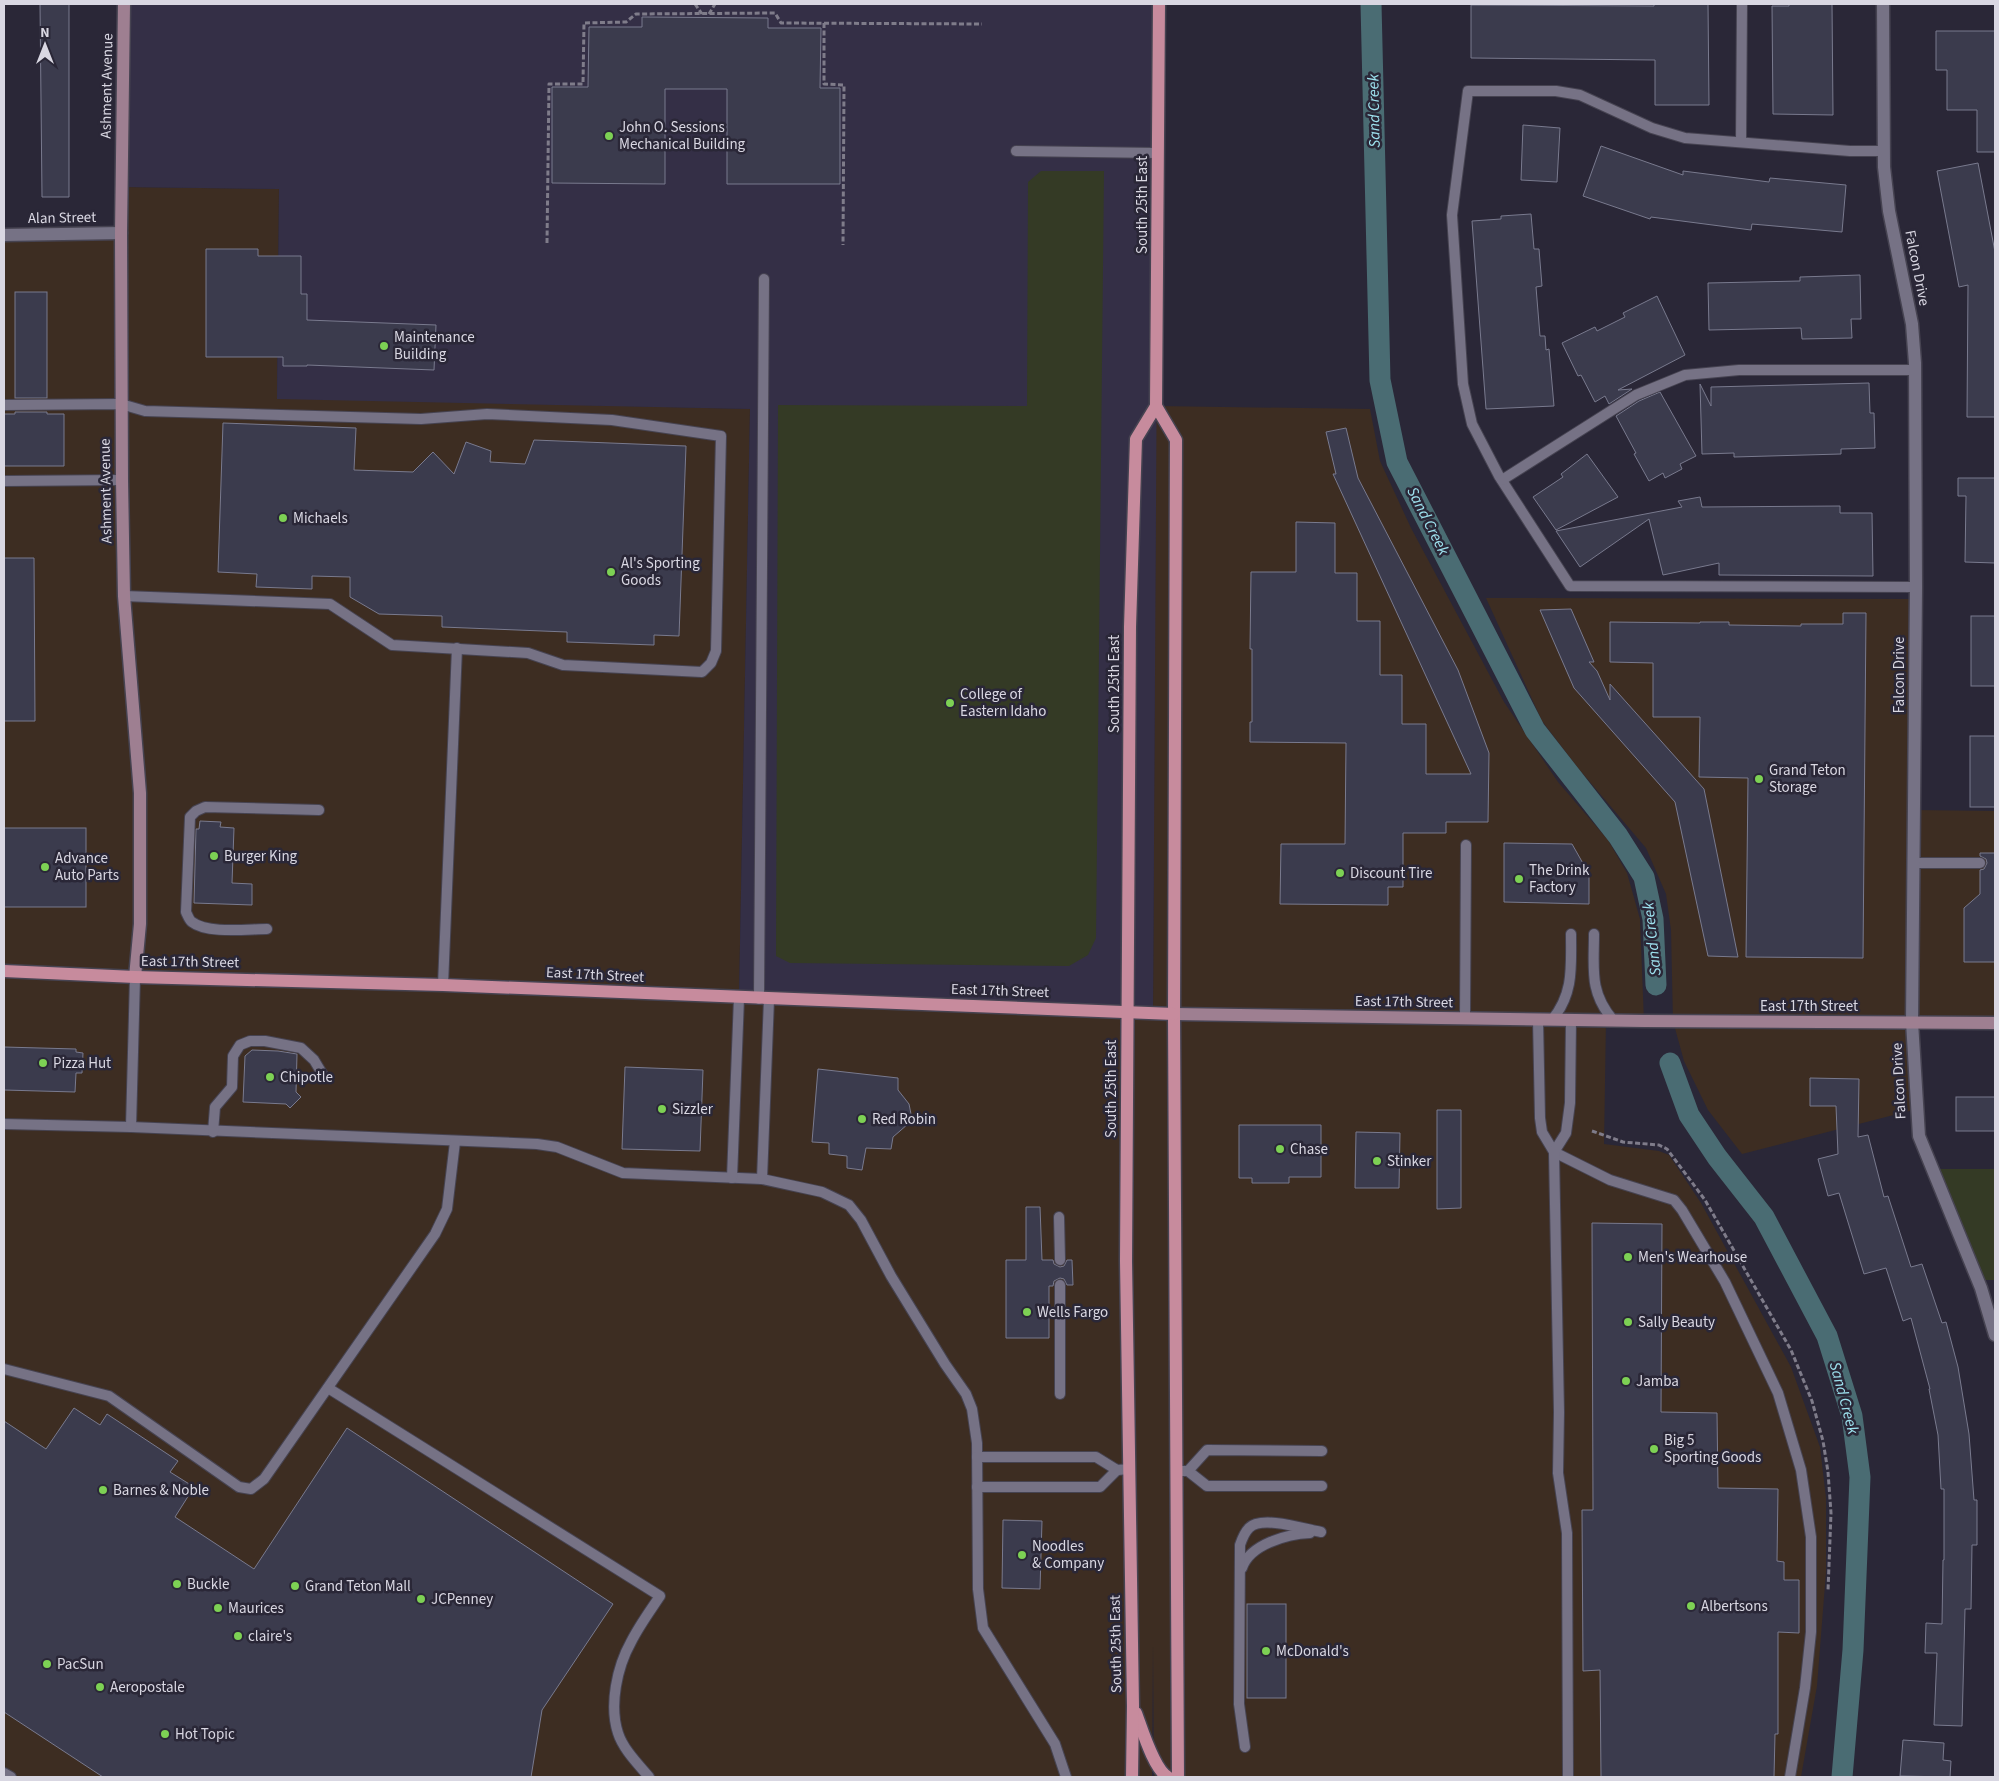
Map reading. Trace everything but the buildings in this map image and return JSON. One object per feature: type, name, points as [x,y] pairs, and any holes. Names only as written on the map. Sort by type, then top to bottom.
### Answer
[{"type":"main road","name":"South 25th East","points":[[1132,1777],[1133,1706],[1126,1261],[1130,627],[1136,439],[1156,406],[1160,4]]},
{"type":"main road","points":[[1156,406],[1176,440],[1174,1014],[1182,1471],[1178,1777]]},
{"type":"main road","name":"East 17th Street","points":[[4,971],[135,977],[443,985],[1174,1014]]},
{"type":"main road","points":[[1133,1706],[1151,1752],[1162,1774],[1168,1777]]},
{"type":"street","name":"Ashment Avenue","points":[[124,4],[121,404],[124,596],[140,793],[140,924],[135,977]]},
{"type":"street","name":"Falcon Drive","points":[[1883,4],[1883,151],[1889,211],[1912,324],[1915,370],[1916,587],[1912,1022],[1918,1136],[1981,1288],[1995,1335]]},
{"type":"street","name":"Alan Street","points":[[4,236],[121,233]]},
{"type":"street","name":"East 17th Street","points":[[1174,1014],[1545,1020],[1995,1023]]},
{"type":"lane","points":[[1741,142],[1742,4]]},
{"type":"lane","points":[[1883,151],[1841,150],[1685,138],[1652,128],[1580,95],[1556,91],[1468,91],[1452,215],[1463,384],[1472,424],[1502,480],[1570,586],[1916,587]]},
{"type":"lane","points":[[1016,151],[1158,153]]},
{"type":"lane","points":[[762,1179],[764,999],[764,279]]},
{"type":"lane","points":[[1502,480],[1636,395],[1685,375],[1739,370],[1915,370]]},
{"type":"lane","points":[[4,405],[121,404],[145,411],[421,419],[487,414],[612,420],[721,436],[716,651],[712,663],[702,672],[563,665],[528,653],[392,645],[330,604],[124,596]]},
{"type":"lane","points":[[4,481],[122,480]]},
{"type":"lane","points":[[443,985],[457,648]]},
{"type":"lane","points":[[267,929],[208,929],[190,921],[186,912],[190,817],[196,811],[205,807],[319,810]]},
{"type":"lane","points":[[1464,1019],[1466,845]]},
{"type":"lane","points":[[1914,863],[1980,864]]},
{"type":"lane","points":[[1568,1777],[1567,1533],[1558,1474],[1559,1412],[1554,1152],[1542,1132],[1540,1118],[1545,1020],[1560,1010],[1569,989],[1571,934]]},
{"type":"lane","points":[[1594,934],[1595,986],[1603,1009],[1613,1020]]},
{"type":"lane","points":[[131,1127],[135,977]]},
{"type":"lane","points":[[732,1178],[739,998]]},
{"type":"lane","points":[[1554,1152],[1566,1133],[1570,1103],[1571,1020]]},
{"type":"lane","points":[[213,1132],[215,1107],[232,1087],[233,1056],[240,1045],[250,1041],[265,1041],[301,1048],[314,1060],[323,1075]]},
{"type":"lane","points":[[4,1124],[131,1127],[213,1132],[537,1144],[557,1147],[623,1173],[762,1179],[822,1192],[849,1205],[861,1220],[896,1284],[945,1364],[966,1394],[972,1409],[977,1443],[978,1590],[983,1628],[1055,1744],[1066,1777]]},
{"type":"lane","points":[[4,1369],[109,1396],[239,1487],[251,1489],[264,1479],[435,1234],[446,1209],[455,1142]]},
{"type":"lane","points":[[1554,1152],[1610,1180],[1674,1200],[1682,1210],[1725,1282],[1778,1393],[1801,1470],[1811,1537],[1811,1632],[1805,1688],[1790,1777]]},
{"type":"lane","points":[[1059,1217],[1060,1260]]},
{"type":"lane","points":[[1060,1285],[1060,1394]]},
{"type":"lane","points":[[328,1388],[660,1596],[630,1643],[621,1667],[615,1700],[615,1717],[618,1733],[627,1750],[649,1777]]},
{"type":"lane","points":[[1322,1451],[1207,1450],[1182,1471],[1207,1486],[1322,1486]]},
{"type":"lane","points":[[977,1457],[1096,1457],[1117,1470],[1130,1469]]},
{"type":"lane","points":[[977,1487],[1100,1487],[1117,1470]]},
{"type":"lane","points":[[1240,1590],[1242,1566],[1247,1556],[1286,1537],[1321,1532],[1282,1524],[1260,1523],[1250,1527],[1240,1545],[1239,1704],[1245,1747]]},
{"type":"lane","points":[[4,1772],[11,1777]]},
{"type":"path","points":[[695,4],[702,14]]},
{"type":"path","points":[[709,14],[715,4]]},
{"type":"path","points":[[547,243],[549,84],[583,84],[584,23],[626,22],[636,14],[775,13],[781,23],[982,24]]},
{"type":"path","points":[[824,23],[824,84],[844,85],[843,245]]},
{"type":"shaded area","name":"College of Eastern Idaho","points":[[124,4],[1159,4],[1153,1013],[739,998],[750,409],[277,399],[279,189],[123,187]]},
{"type":"shaded area","points":[[123,187],[279,189],[277,398],[750,409],[739,998],[1153,1013],[1156,406],[1370,409],[1380,461],[1411,528],[1504,702],[1558,782],[1608,840],[1627,873],[1640,919],[1644,1021],[1606,1021],[1604,1144],[1659,1151],[1669,1155],[1701,1203],[1791,1367],[1820,1447],[1826,1498],[1826,1572],[1817,1686],[1801,1777],[1154,1777],[1153,1643],[1152,1777],[4,1777],[4,235],[121,233]]},
{"type":"shaded area","points":[[1486,598],[1916,599],[1914,810],[1995,811],[1995,1023],[1913,1022],[1917,1109],[1742,1154],[1708,1110],[1684,1061],[1673,1021],[1671,930],[1666,894],[1646,848],[1578,768],[1542,721]]},
{"type":"green space","points":[[1041,171],[1104,171],[1096,938],[1088,955],[1069,966],[790,963],[776,956],[778,405],[1027,406],[1028,182]]},
{"type":"green space","points":[[1932,1169],[1995,1169],[1995,1280],[1978,1280]]},
{"type":"waterway","name":"Sand Creek","points":[[1371,4],[1380,380],[1397,462],[1535,730],[1618,836],[1644,877],[1653,919],[1656,985]]},
{"type":"waterway","name":"Sand Creek","points":[[1670,1063],[1689,1115],[1717,1157],[1764,1217],[1827,1336],[1852,1416],[1860,1477],[1853,1650],[1842,1777]]},
{"type":"place","name":"John O. Sessions Mechanical Building","points":[[609,136]]},
{"type":"place","name":"Maintenance Building","points":[[384,346]]},
{"type":"place","name":"Michaels","points":[[283,518]]},
{"type":"place","name":"Al's Sporting Goods","points":[[611,572]]},
{"type":"place","name":"College of Eastern Idaho","points":[[950,703]]},
{"type":"place","name":"Grand Teton Storage","points":[[1759,779]]},
{"type":"place","name":"Burger King","points":[[214,856]]},
{"type":"place","name":"Advance Auto Parts","points":[[45,867]]},
{"type":"place","name":"Discount Tire","points":[[1340,873]]},
{"type":"place","name":"The Drink Factory","points":[[1519,879]]},
{"type":"place","name":"Pizza Hut","points":[[43,1063]]},
{"type":"place","name":"Chipotle","points":[[270,1077]]},
{"type":"place","name":"Sizzler","points":[[662,1109]]},
{"type":"place","name":"Red Robin","points":[[862,1119]]},
{"type":"place","name":"Chase","points":[[1280,1149]]},
{"type":"place","name":"Stinker","points":[[1377,1161]]},
{"type":"place","name":"Men's Wearhouse","points":[[1628,1257]]},
{"type":"place","name":"Wells Fargo","points":[[1027,1312]]},
{"type":"place","name":"Sally Beauty","points":[[1628,1322]]},
{"type":"place","name":"Jamba","points":[[1626,1381]]},
{"type":"place","name":"Big 5 Sporting Goods","points":[[1654,1449]]},
{"type":"place","name":"Barnes & Noble","points":[[103,1490]]},
{"type":"place","name":"Noodles & Company","points":[[1022,1555]]},
{"type":"place","name":"Buckle","points":[[177,1584]]},
{"type":"place","name":"Grand Teton Mall","points":[[295,1586]]},
{"type":"place","name":"JCPenney","points":[[421,1599]]},
{"type":"place","name":"Albertsons","points":[[1691,1606]]},
{"type":"place","name":"Maurices","points":[[218,1608]]},
{"type":"place","name":"claire's","points":[[238,1636]]},
{"type":"place","name":"McDonald's","points":[[1266,1651]]},
{"type":"place","name":"PacSun","points":[[47,1664]]},
{"type":"place","name":"Aeropostale","points":[[100,1687]]},
{"type":"place","name":"Hot Topic","points":[[165,1734]]}]
